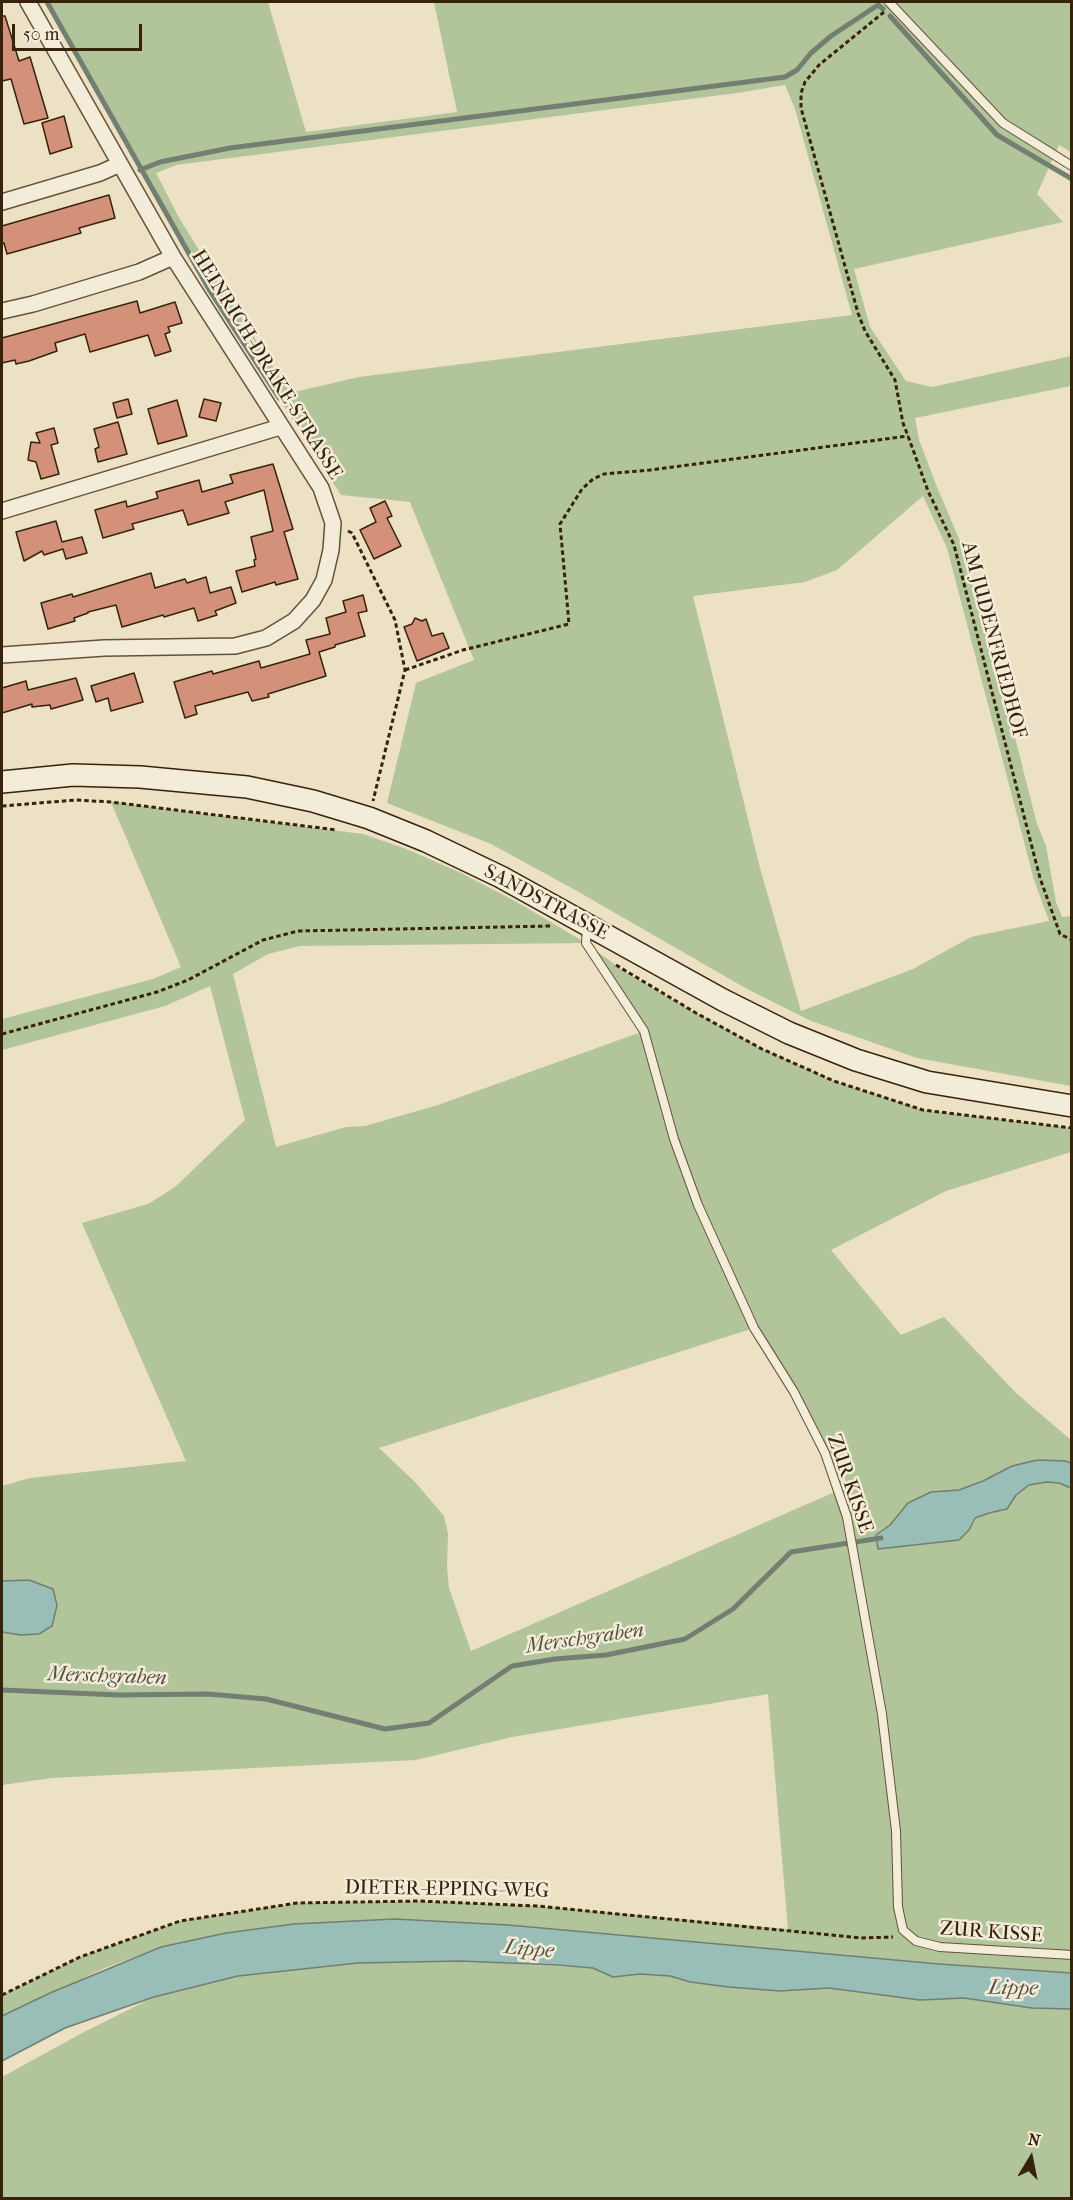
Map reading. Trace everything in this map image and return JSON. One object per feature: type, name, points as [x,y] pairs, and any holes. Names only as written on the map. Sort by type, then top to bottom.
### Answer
[{"type":"main road","name":"SANDSTRASSE","points":[[2,782],[74,775],[140,777],[248,788],[313,801],[369,818],[426,841],[501,877],[723,1000],[789,1033],[856,1060],[927,1082],[1071,1106]]},
{"type":"street","name":"HEINRICH-DRAKE-STRASSE","points":[[2,655],[104,648],[235,646],[266,638],[294,621],[313,600],[324,580],[332,550],[333,523],[321,488],[173,257],[28,2]]},
{"type":"street","points":[[2,202],[100,173],[120,164]]},
{"type":"street","points":[[2,311],[139,272],[173,257]]},
{"type":"street","points":[[2,511],[280,427]]},
{"type":"lane","points":[[891,4],[1004,123],[1071,166]]},
{"type":"lane","name":"ZUR KISSE","points":[[587,925],[586,943],[644,1031],[674,1139],[698,1205],[754,1328],[794,1392],[825,1453],[847,1517],[882,1714],[896,1831],[898,1907],[906,1934],[921,1943],[940,1947],[1071,1955]]},
{"type":"path","name":"AM JUDENFRIEDHOF","points":[[891,4],[819,65],[805,82],[801,93],[801,108],[858,314],[865,331],[895,380],[903,423],[928,491],[954,545],[1040,878],[1060,934],[1071,940]]},
{"type":"path","points":[[405,670],[463,650],[569,624],[560,524],[582,489],[593,479],[604,474],[908,436]]},
{"type":"path","points":[[333,523],[352,532],[395,620],[405,670],[369,818]]},
{"type":"path","points":[[2,807],[76,800],[111,802],[342,831]]},
{"type":"path","points":[[2,1034],[157,992],[188,980],[263,940],[298,931],[558,926]]},
{"type":"path","points":[[613,963],[762,1050]]},
{"type":"path","name":"DIETER-EPPING-WEG","points":[[2,1995],[80,1957],[180,1921],[297,1903],[418,1901],[537,1905],[861,1938],[883,1938],[906,1934]]},
{"type":"green space","points":[[47,2],[268,2],[306,132],[457,112],[434,2],[1071,2],[1071,152],[1059,145],[1037,194],[1063,222],[854,269],[870,327],[906,381],[932,387],[1071,356],[1071,386],[915,418],[919,440],[960,541],[1000,679],[1037,824],[1046,846],[1056,902],[1062,917],[1071,916],[1071,1086],[917,1058],[811,1021],[747,989],[491,844],[387,803],[416,683],[474,660],[410,502],[341,495],[210,291]],"holes":[[[785,85],[795,109],[852,315],[359,377],[290,393],[178,216],[156,173],[176,165]],[[923,496],[947,548],[1034,880],[1049,921],[971,937],[913,969],[801,1011],[760,868],[693,596],[805,582],[837,570]]]},
{"type":"green space","points":[[111,802],[363,834],[404,848],[459,872],[515,901],[586,943],[622,970],[696,1013],[762,1049],[834,1081],[923,1110],[1071,1128],[1071,1152],[946,1191],[831,1250],[901,1335],[944,1317],[1016,1393],[1071,1440],[1071,1463],[1065,1461],[983,1481],[959,1490],[931,1492],[908,1503],[890,1525],[876,1535],[879,1549],[969,1530],[975,1518],[1007,1509],[1016,1495],[1029,1485],[1047,1482],[1059,1483],[1071,1488],[1071,1973],[939,1964],[508,1925],[395,1919],[294,1924],[226,1933],[161,1947],[105,1968],[2,2016],[2,1995],[80,1957],[180,1921],[297,1903],[418,1901],[537,1906],[788,1929],[768,1694],[512,1737],[416,1760],[52,1778],[2,1785],[2,1486],[30,1478],[186,1461],[82,1223],[148,1204],[175,1187],[245,1120],[210,986],[165,1006],[2,1050],[2,1019],[153,979],[181,967]],"holes":[[[586,943],[644,1031],[438,1105],[365,1126],[346,1127],[276,1147],[233,974],[268,954],[300,946]],[[754,1328],[825,1453],[837,1491],[471,1651],[449,1588],[448,1534],[444,1516],[415,1482],[379,1448]]]},
{"type":"green space","points":[[460,1961],[593,1968],[613,1977],[640,1974],[670,1976],[690,1982],[780,1991],[829,1988],[920,2000],[964,1998],[1032,2008],[1071,2009],[1071,2198],[2,2198],[2,2077],[84,2032],[154,1997],[238,1976],[358,1963]]},
{"type":"water","points":[[1037,1460],[1071,1463],[1071,1488],[1059,1483],[1047,1482],[1029,1485],[1016,1495],[1007,1509],[975,1518],[969,1530],[959,1540],[878,1549],[876,1535],[890,1525],[908,1503],[931,1492],[959,1490],[1012,1466]]},
{"type":"water","points":[[29,1580],[53,1589],[57,1605],[52,1626],[39,1634],[21,1635],[2,1632],[2,1581]]},
{"type":"water","name":"Lippe","points":[[395,1919],[508,1925],[939,1964],[1071,1973],[1071,2009],[1032,2008],[964,1998],[920,2000],[829,1988],[780,1991],[729,1987],[690,1982],[670,1976],[640,1974],[613,1977],[593,1968],[557,1965],[460,1961],[358,1963],[238,1976],[154,1997],[65,2028],[2,2061],[2,2016],[50,1993],[161,1947],[226,1933],[294,1924]]},
{"type":"building","points":[[2,16],[5,16],[19,61],[30,57],[48,118],[24,124],[11,79],[2,81]]},
{"type":"building","points":[[64,116],[72,147],[50,154],[42,123]]},
{"type":"building","points":[[109,195],[115,218],[79,228],[81,233],[7,254],[4,243],[2,244],[2,226]]},
{"type":"building","points":[[137,301],[140,313],[175,302],[182,323],[168,327],[170,332],[165,334],[171,351],[155,356],[148,335],[90,352],[85,334],[55,343],[57,351],[29,361],[16,364],[15,360],[2,363],[2,338]]},
{"type":"building","points":[[128,399],[132,414],[117,418],[113,403]]},
{"type":"building","points":[[204,399],[221,403],[216,421],[199,417]]},
{"type":"building","points":[[177,400],[187,436],[158,444],[148,409]]},
{"type":"building","points":[[118,422],[127,454],[98,462],[95,449],[99,447],[94,429]]},
{"type":"building","points":[[54,428],[58,443],[51,445],[59,474],[41,479],[36,462],[28,460],[31,442],[40,443],[36,433]]},
{"type":"building","points":[[273,464],[293,529],[284,532],[298,579],[276,585],[275,582],[242,592],[236,571],[255,566],[254,560],[256,559],[251,537],[273,531],[264,490],[225,502],[229,513],[188,525],[183,510],[132,524],[134,529],[103,538],[95,510],[126,501],[127,507],[158,498],[156,492],[199,480],[202,492],[233,483],[230,475]]},
{"type":"building","points":[[385,501],[392,516],[387,518],[401,546],[374,559],[360,530],[376,522],[370,508]]},
{"type":"building","points":[[56,521],[62,542],[82,537],[87,553],[66,559],[63,549],[44,555],[42,551],[24,561],[16,532]]},
{"type":"building","points":[[151,573],[155,588],[185,579],[187,583],[206,577],[210,593],[231,587],[236,603],[215,611],[217,615],[198,621],[194,608],[122,627],[116,605],[88,612],[74,618],[75,621],[48,629],[41,603],[72,594],[73,597]]},
{"type":"building","points":[[363,595],[367,611],[358,613],[365,636],[319,652],[326,676],[252,701],[248,692],[195,706],[197,714],[185,718],[174,682],[259,661],[261,668],[310,654],[306,640],[330,634],[326,618],[346,612],[343,601]]},
{"type":"building","points":[[415,618],[422,621],[426,619],[432,636],[443,633],[449,648],[417,661],[404,627],[412,624]]},
{"type":"building","points":[[134,673],[143,702],[111,711],[108,698],[96,702],[91,686]]},
{"type":"building","points":[[76,678],[83,700],[51,709],[50,705],[32,707],[32,704],[2,713],[2,688],[26,681],[28,690]]},
{"type":"waterway","points":[[47,2],[210,291],[279,398]]},
{"type":"waterway","points":[[140,170],[160,162],[230,148],[785,77],[797,70],[811,53],[831,36],[878,5],[883,9]]},
{"type":"waterway","points":[[890,16],[997,135],[1072,179]]},
{"type":"waterway","name":"Merschgraben","points":[[2,1690],[119,1695],[208,1694],[266,1699],[385,1729],[429,1723],[512,1666],[555,1659],[606,1655],[685,1639],[733,1609],[791,1552],[881,1538]]}]
